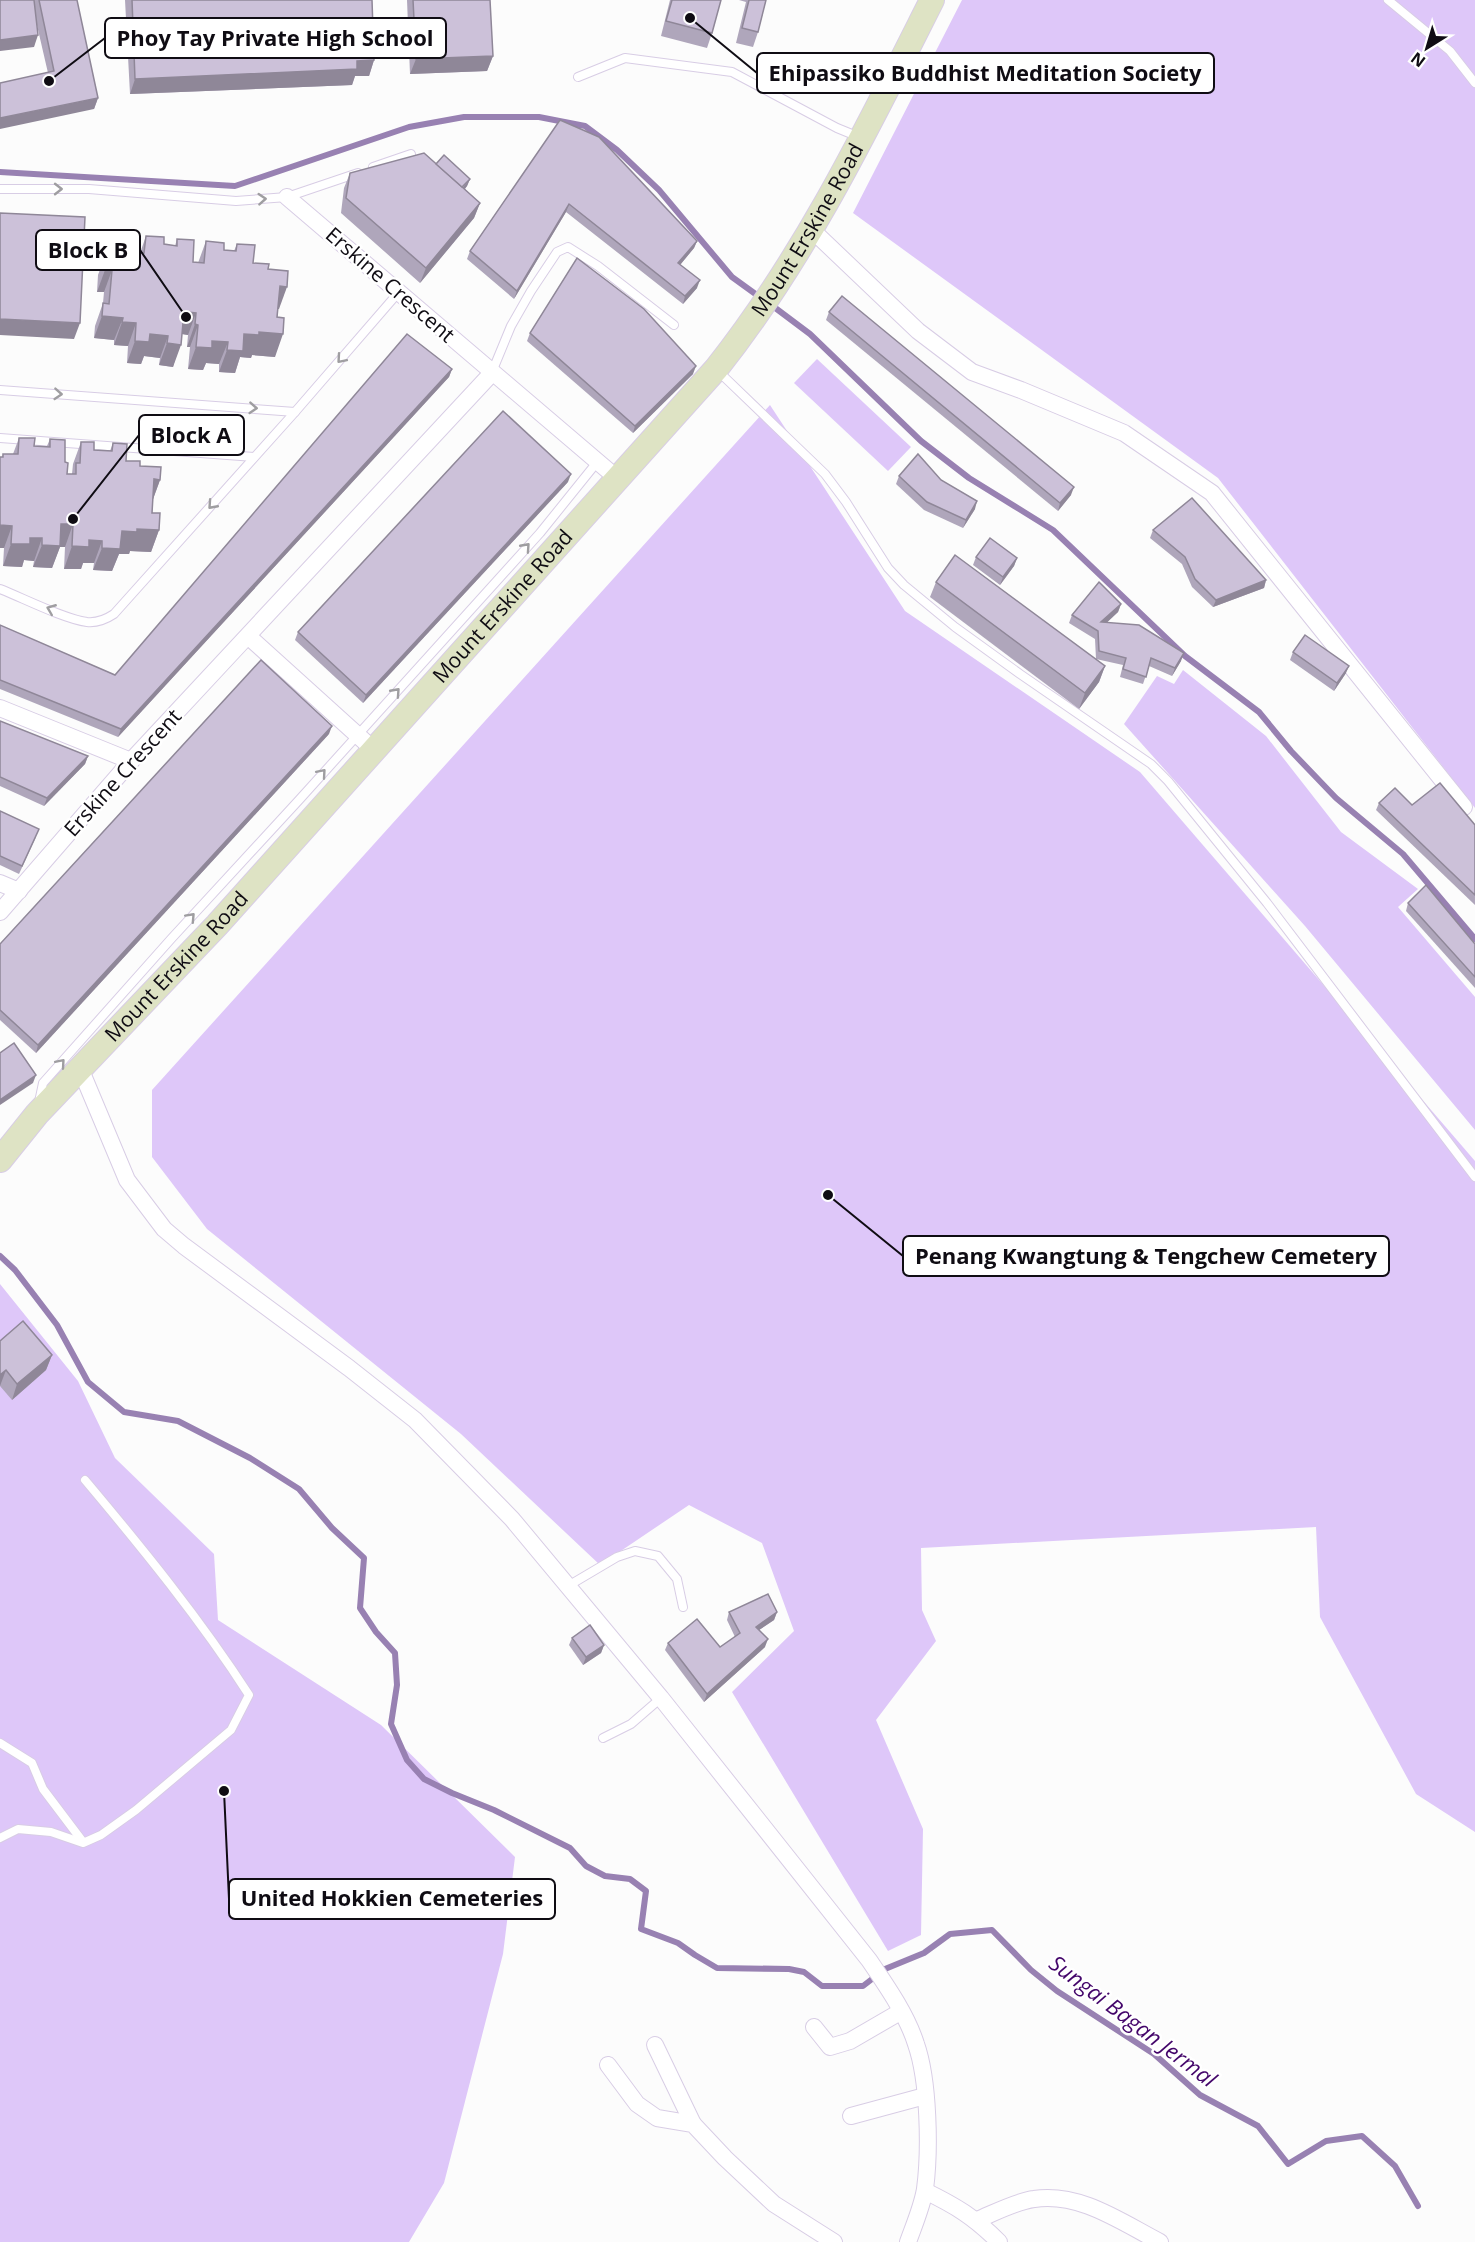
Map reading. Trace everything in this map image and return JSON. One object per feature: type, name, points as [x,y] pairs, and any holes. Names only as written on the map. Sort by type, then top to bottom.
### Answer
[{"type":"main road","name":"Mount Erskine Road","points":[[3,1150],[217,925],[365,742],[618,479],[716,369],[777,285],[811,229],[862,138],[932,0]]},
{"type":"street","name":"Erskine Crescent","points":[[287,197],[618,479]]},
{"type":"street","points":[[811,229],[918,331],[972,372],[1125,433],[1212,493],[1464,807]]},
{"type":"street","name":"Erskine Crescent","points":[[0,912],[131,761],[249,637],[492,373]]},
{"type":"street","points":[[249,637],[365,742]]},
{"type":"street","points":[[0,708],[131,761]]},
{"type":"street","points":[[0,884],[19,891]]},
{"type":"street","points":[[80,1068],[127,1180],[164,1229],[415,1420],[512,1519],[661,1698],[869,1960],[888,1988],[916,2043],[924,2076],[927,2131],[924,2191],[908,2242]]},
{"type":"street","points":[[813,2027],[830,2047],[850,2042],[900,2012]]},
{"type":"street","points":[[655,2045],[693,2124],[774,2204],[834,2242]]},
{"type":"street","points":[[608,2065],[637,2104],[657,2118],[693,2124]]},
{"type":"street","points":[[851,2116],[925,2097]]},
{"type":"street","points":[[924,2191],[952,2204],[977,2220],[999,2242]]},
{"type":"street","points":[[977,2220],[1033,2199],[1066,2198],[1091,2207],[1160,2242]]},
{"type":"lane","points":[[1388,0],[1450,51],[1475,83]]},
{"type":"lane","points":[[578,77],[625,58],[732,72],[837,128],[862,138]]},
{"type":"lane","points":[[0,189],[89,189],[236,201],[287,197],[411,154]]},
{"type":"lane","points":[[492,373],[511,326],[531,291],[557,252],[568,247],[598,266],[674,326]]},
{"type":"lane","points":[[0,589],[69,617],[88,622],[103,621],[114,614],[296,412],[398,293]]},
{"type":"lane","points":[[716,369],[825,474],[846,502],[888,568],[904,585],[955,627],[1151,764],[1168,781],[1267,903],[1475,1177]]},
{"type":"lane","points":[[0,390],[296,412]]},
{"type":"lane","points":[[0,438],[254,457]]},
{"type":"lane","points":[[37,1114],[44,1083],[171,939],[299,800],[365,742],[388,701],[540,532],[598,461]]},
{"type":"lane","points":[[0,1838],[18,1829],[51,1832],[83,1843],[101,1835],[136,1810],[231,1730],[249,1695],[224,1656],[164,1576],[84,1480]]},
{"type":"lane","points":[[568,1586],[617,1557],[635,1551],[658,1556],[677,1579],[683,1607]]},
{"type":"lane","points":[[603,1738],[631,1724],[661,1698]]},
{"type":"lane","points":[[0,1743],[32,1763],[42,1789],[83,1843]]},
{"type":"shaded area","points":[[962,0],[1475,0],[1475,808],[1218,478],[853,213]]},
{"type":"shaded area","points":[[817,359],[911,447],[888,471],[794,383]]},
{"type":"shaded area","points":[[770,405],[905,611],[1140,772],[1475,1161],[1475,1832],[1416,1794],[1320,1617],[1316,1527],[921,1548],[922,1610],[936,1641],[876,1720],[923,1829],[921,1935],[888,1951],[732,1692],[794,1631],[762,1543],[689,1505],[600,1565],[461,1434],[207,1229],[152,1157],[152,1090]]},
{"type":"shaded area","points":[[1183,670],[1266,736],[1341,832],[1418,889],[1398,907],[1475,997],[1475,1130],[1305,926],[1124,724],[1157,676],[1174,684]]},
{"type":"shaded area","points":[[0,1284],[78,1381],[115,1458],[214,1554],[218,1620],[381,1725],[515,1857],[503,1954],[444,2183],[409,2242],[0,2242]]},
{"type":"building","points":[[0,0],[34,0],[38,35],[0,40]]},
{"type":"building","points":[[39,0],[77,0],[98,98],[0,118],[0,83],[54,71]]},
{"type":"building","points":[[132,0],[372,0],[374,60],[357,61],[357,69],[135,79]]},
{"type":"building","points":[[413,0],[490,0],[493,56],[416,59]]},
{"type":"building","points":[[672,0],[721,0],[712,33],[666,21]]},
{"type":"building","points":[[749,0],[766,0],[758,32],[742,28]]},
{"type":"building","points":[[560,120],[599,137],[697,241],[678,263],[700,280],[685,296],[569,204],[517,291],[470,251]]},
{"type":"building","points":[[424,153],[480,203],[426,268],[346,198],[350,173]]},
{"type":"building","points":[[444,155],[470,179],[462,187],[436,164]]},
{"type":"building","points":[[0,213],[85,217],[80,323],[0,319]]},
{"type":"building","points":[[146,236],[164,237],[164,244],[177,246],[177,239],[194,240],[193,262],[204,263],[206,241],[224,243],[224,250],[236,251],[237,244],[255,245],[253,263],[269,264],[268,269],[288,271],[287,287],[280,286],[277,317],[284,318],[283,334],[259,332],[259,335],[244,334],[243,351],[227,350],[228,342],[212,341],[212,348],[196,347],[198,325],[195,324],[196,313],[188,312],[187,323],[183,323],[181,345],[167,343],[168,336],[150,334],[149,342],[135,341],[136,323],[122,322],[123,318],[102,316],[103,303],[109,304],[112,270],[105,270],[106,253],[128,255],[128,252],[144,253]]},
{"type":"building","points":[[577,258],[644,309],[696,366],[635,426],[530,333]]},
{"type":"building","points":[[842,296],[1074,487],[1060,503],[829,312]]},
{"type":"building","points":[[407,334],[452,369],[121,729],[0,680],[0,625],[115,675]]},
{"type":"building","points":[[503,411],[571,474],[366,695],[298,632]]},
{"type":"building","points":[[19,438],[35,438],[34,446],[50,447],[50,439],[65,440],[67,474],[76,474],[76,463],[80,463],[81,442],[94,442],[94,450],[112,451],[113,443],[127,444],[126,461],[140,461],[140,466],[161,467],[160,480],[154,479],[152,513],[160,513],[159,530],[122,531],[120,549],[102,548],[102,541],[89,540],[89,547],[72,546],[73,524],[61,524],[60,546],[42,545],[42,538],[30,538],[30,544],[11,544],[12,526],[0,525],[0,457],[3,457],[3,454],[18,454]]},
{"type":"building","points":[[918,454],[941,480],[977,501],[966,520],[927,502],[899,476]]},
{"type":"building","points":[[1192,498],[1266,580],[1216,600],[1195,579],[1185,557],[1153,530]]},
{"type":"building","points":[[990,538],[1017,558],[1003,577],[976,557]]},
{"type":"building","points":[[955,555],[1105,666],[1085,693],[936,582]]},
{"type":"building","points":[[1099,582],[1121,604],[1101,622],[1139,625],[1184,653],[1175,668],[1151,658],[1146,677],[1123,669],[1126,658],[1099,651],[1098,631],[1072,615]]},
{"type":"building","points":[[1305,635],[1349,666],[1337,683],[1293,652]]},
{"type":"building","points":[[261,660],[332,726],[38,1045],[0,1010],[0,944]]},
{"type":"building","points":[[0,721],[88,756],[47,798],[0,777]]},
{"type":"building","points":[[1440,783],[1475,825],[1475,895],[1379,803],[1395,788],[1412,805]]},
{"type":"building","points":[[0,811],[39,829],[22,866],[0,856]]},
{"type":"building","points":[[1426,885],[1475,944],[1475,977],[1408,903]]},
{"type":"building","points":[[14,1043],[36,1075],[0,1100],[0,1053]]},
{"type":"building","points":[[23,1321],[52,1355],[17,1384],[6,1370],[0,1375],[0,1341]]},
{"type":"building","points":[[768,1594],[777,1612],[756,1627],[768,1639],[707,1694],[668,1643],[697,1619],[720,1647],[740,1633],[729,1612]]},
{"type":"building","points":[[590,1625],[604,1645],[586,1657],[572,1638]]},
{"type":"waterway","points":[[0,172],[235,186],[409,127],[464,117],[539,117],[585,126],[617,150],[659,190],[732,277],[761,298]]},
{"type":"waterway","points":[[770,304],[810,334],[921,441],[969,478],[1053,530],[1185,656],[1259,712],[1291,751],[1336,798],[1403,854],[1475,939]]},
{"type":"waterway","name":"Sungai Bagan Jermal","points":[[0,1256],[15,1270],[57,1325],[88,1382],[124,1412],[178,1421],[250,1458],[299,1489],[332,1528],[364,1558],[360,1608],[376,1632],[395,1653],[397,1685],[391,1724],[407,1760],[424,1779],[494,1810],[570,1848],[586,1866],[605,1876],[630,1879],[646,1891],[641,1929],[678,1943],[717,1968],[789,1969],[804,1972],[822,1986],[863,1986],[885,1969],[924,1953],[950,1934],[992,1930],[1031,1970],[1057,1991],[1154,2054],[1200,2095],[1258,2126],[1288,2164],[1326,2141],[1362,2136],[1395,2166],[1418,2206]]},
{"type":"place","name":"Ehipassiko Buddhist Meditation Society","points":[[690,18]]},
{"type":"place","name":"Phoy Tay Private High School","points":[[49,81]]},
{"type":"place","name":"Block B","points":[[186,317]]},
{"type":"place","name":"Block A","points":[[73,519]]},
{"type":"place","name":"Penang Kwangtung & Tengchew Cemetery","points":[[828,1195]]},
{"type":"place","name":"United Hokkien Cemeteries","points":[[224,1791]]}]
